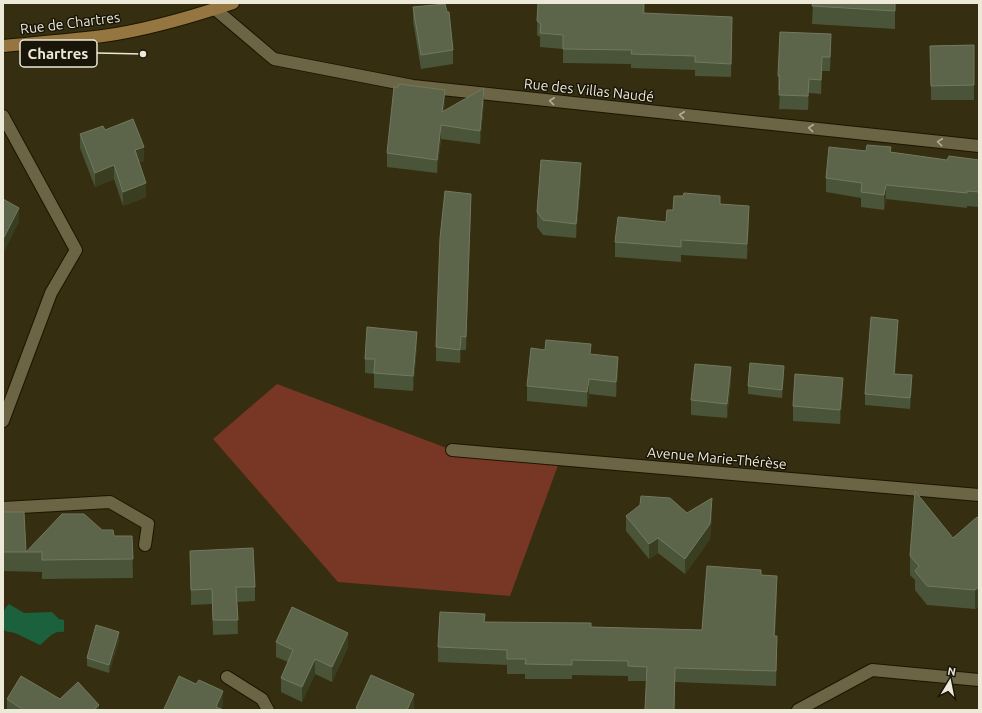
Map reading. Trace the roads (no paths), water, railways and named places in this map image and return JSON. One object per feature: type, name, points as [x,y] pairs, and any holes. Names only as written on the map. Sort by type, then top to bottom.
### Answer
[{"type":"main road","name":"Rue de Chartres","points":[[3,46],[103,36],[183,20],[233,3]]},
{"type":"street","name":"Rue des Villas Naudé","points":[[215,9],[274,59],[413,86],[979,146]]},
{"type":"street","points":[[3,116],[76,250],[51,293],[3,421]]},
{"type":"street","name":"Avenue Marie-Thérèse","points":[[452,450],[979,495]]},
{"type":"street","points":[[3,508],[110,502],[148,524],[145,545]]},
{"type":"street","points":[[798,710],[872,670],[979,680]]},
{"type":"street","points":[[227,677],[262,699],[268,710]]},
{"type":"place","name":"Chartres","points":[[143,54]]}]
